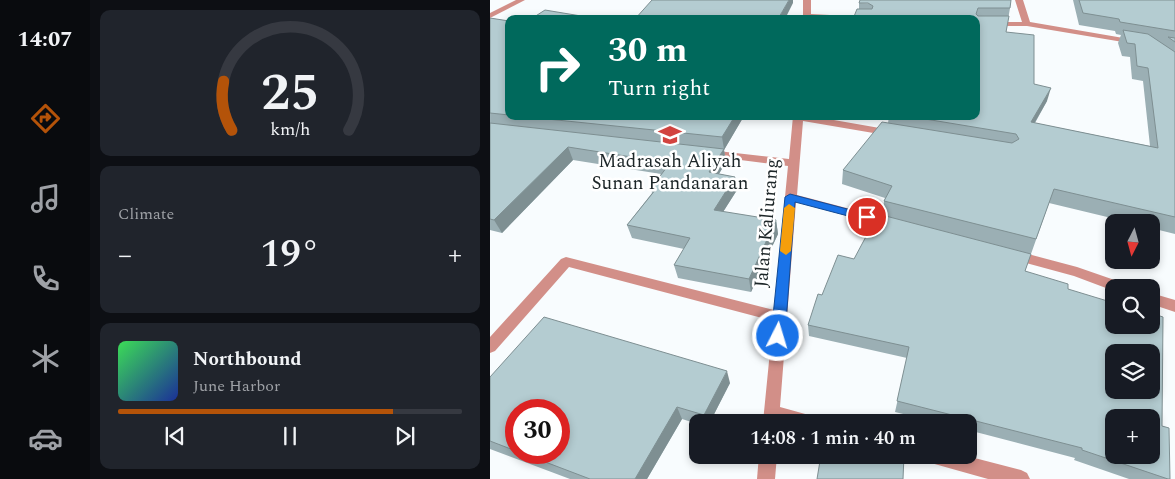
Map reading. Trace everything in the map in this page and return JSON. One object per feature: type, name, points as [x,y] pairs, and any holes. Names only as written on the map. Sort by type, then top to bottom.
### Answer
[{"type":"street","points":[[490,16],[521,0]]},
{"type":"street","points":[[807,0],[807,15]]},
{"type":"street","points":[[1019,0],[1027,24]]},
{"type":"street","points":[[980,24],[1027,24],[1144,43]]},
{"type":"street","name":"Jalan Kaliurang","points":[[771,414],[798,120]]},
{"type":"street","points":[[821,120],[903,134]]},
{"type":"street","points":[[696,152],[794,163]]},
{"type":"street","points":[[790,197],[905,227]]},
{"type":"street","points":[[1000,252],[1077,272],[1105,282]]},
{"type":"street","points":[[490,347],[566,262],[780,317]]},
{"type":"street","points":[[1160,301],[1175,306]]},
{"type":"street","points":[[766,479],[767,464]]},
{"type":"street","points":[[965,464],[1021,479]]},
{"type":"building","points":[[652,0],[789,0],[780,15],[639,15]]},
{"type":"building","points":[[860,0],[1011,0],[1010,8],[978,8],[977,15],[855,15],[857,9],[872,9],[873,6],[868,3],[859,3]]},
{"type":"building","points":[[1079,0],[1175,0],[1175,31],[1120,22],[1119,19],[1083,13]]},
{"type":"building","points":[[545,10],[575,15],[537,15]]},
{"type":"building","points":[[980,16],[1009,16],[1006,32],[1034,35],[1034,84],[1051,88],[1031,122],[1158,148],[1148,68],[1137,66],[1135,44],[1127,43],[1123,30],[1148,34],[1175,52],[1175,217],[1054,189],[1036,239],[884,201],[892,186],[843,170],[882,122],[1012,143],[1019,139],[1016,134],[931,120],[980,120]]},
{"type":"building","points":[[490,18],[505,20],[505,115],[490,113]]},
{"type":"building","points":[[557,120],[733,120],[722,137]]},
{"type":"building","points":[[490,123],[724,149],[709,172],[735,177],[714,210],[776,220],[749,279],[674,265],[690,238],[627,225],[656,189],[651,188],[670,163],[568,147],[494,220],[490,219]]},
{"type":"building","points":[[878,214],[1031,254],[1025,271],[1068,284],[1068,289],[1105,300],[1105,334],[1160,334],[1160,316],[1163,317],[1162,426],[1169,428],[1170,479],[1124,464],[1160,464],[1160,409],[1105,409],[1105,458],[1082,450],[1082,448],[977,421],[977,414],[948,414],[897,401],[909,347],[808,325],[818,294],[822,295],[838,255],[854,259]]},
{"type":"building","points":[[544,317],[727,371],[705,414],[677,407],[635,479],[590,479],[551,464],[570,464],[570,399],[505,399],[505,447],[490,441],[490,377]]},
{"type":"building","points":[[820,464],[904,464],[903,479],[817,479]]},
{"type":"slow traffic","points":[[786,251],[789,208]]},
{"type":"place","name":"Madrasah Aliyah Sunan Pandanaran","points":[[670,135]]},
{"type":"route","points":[[778,336],[790,197],[867,217]]}]
